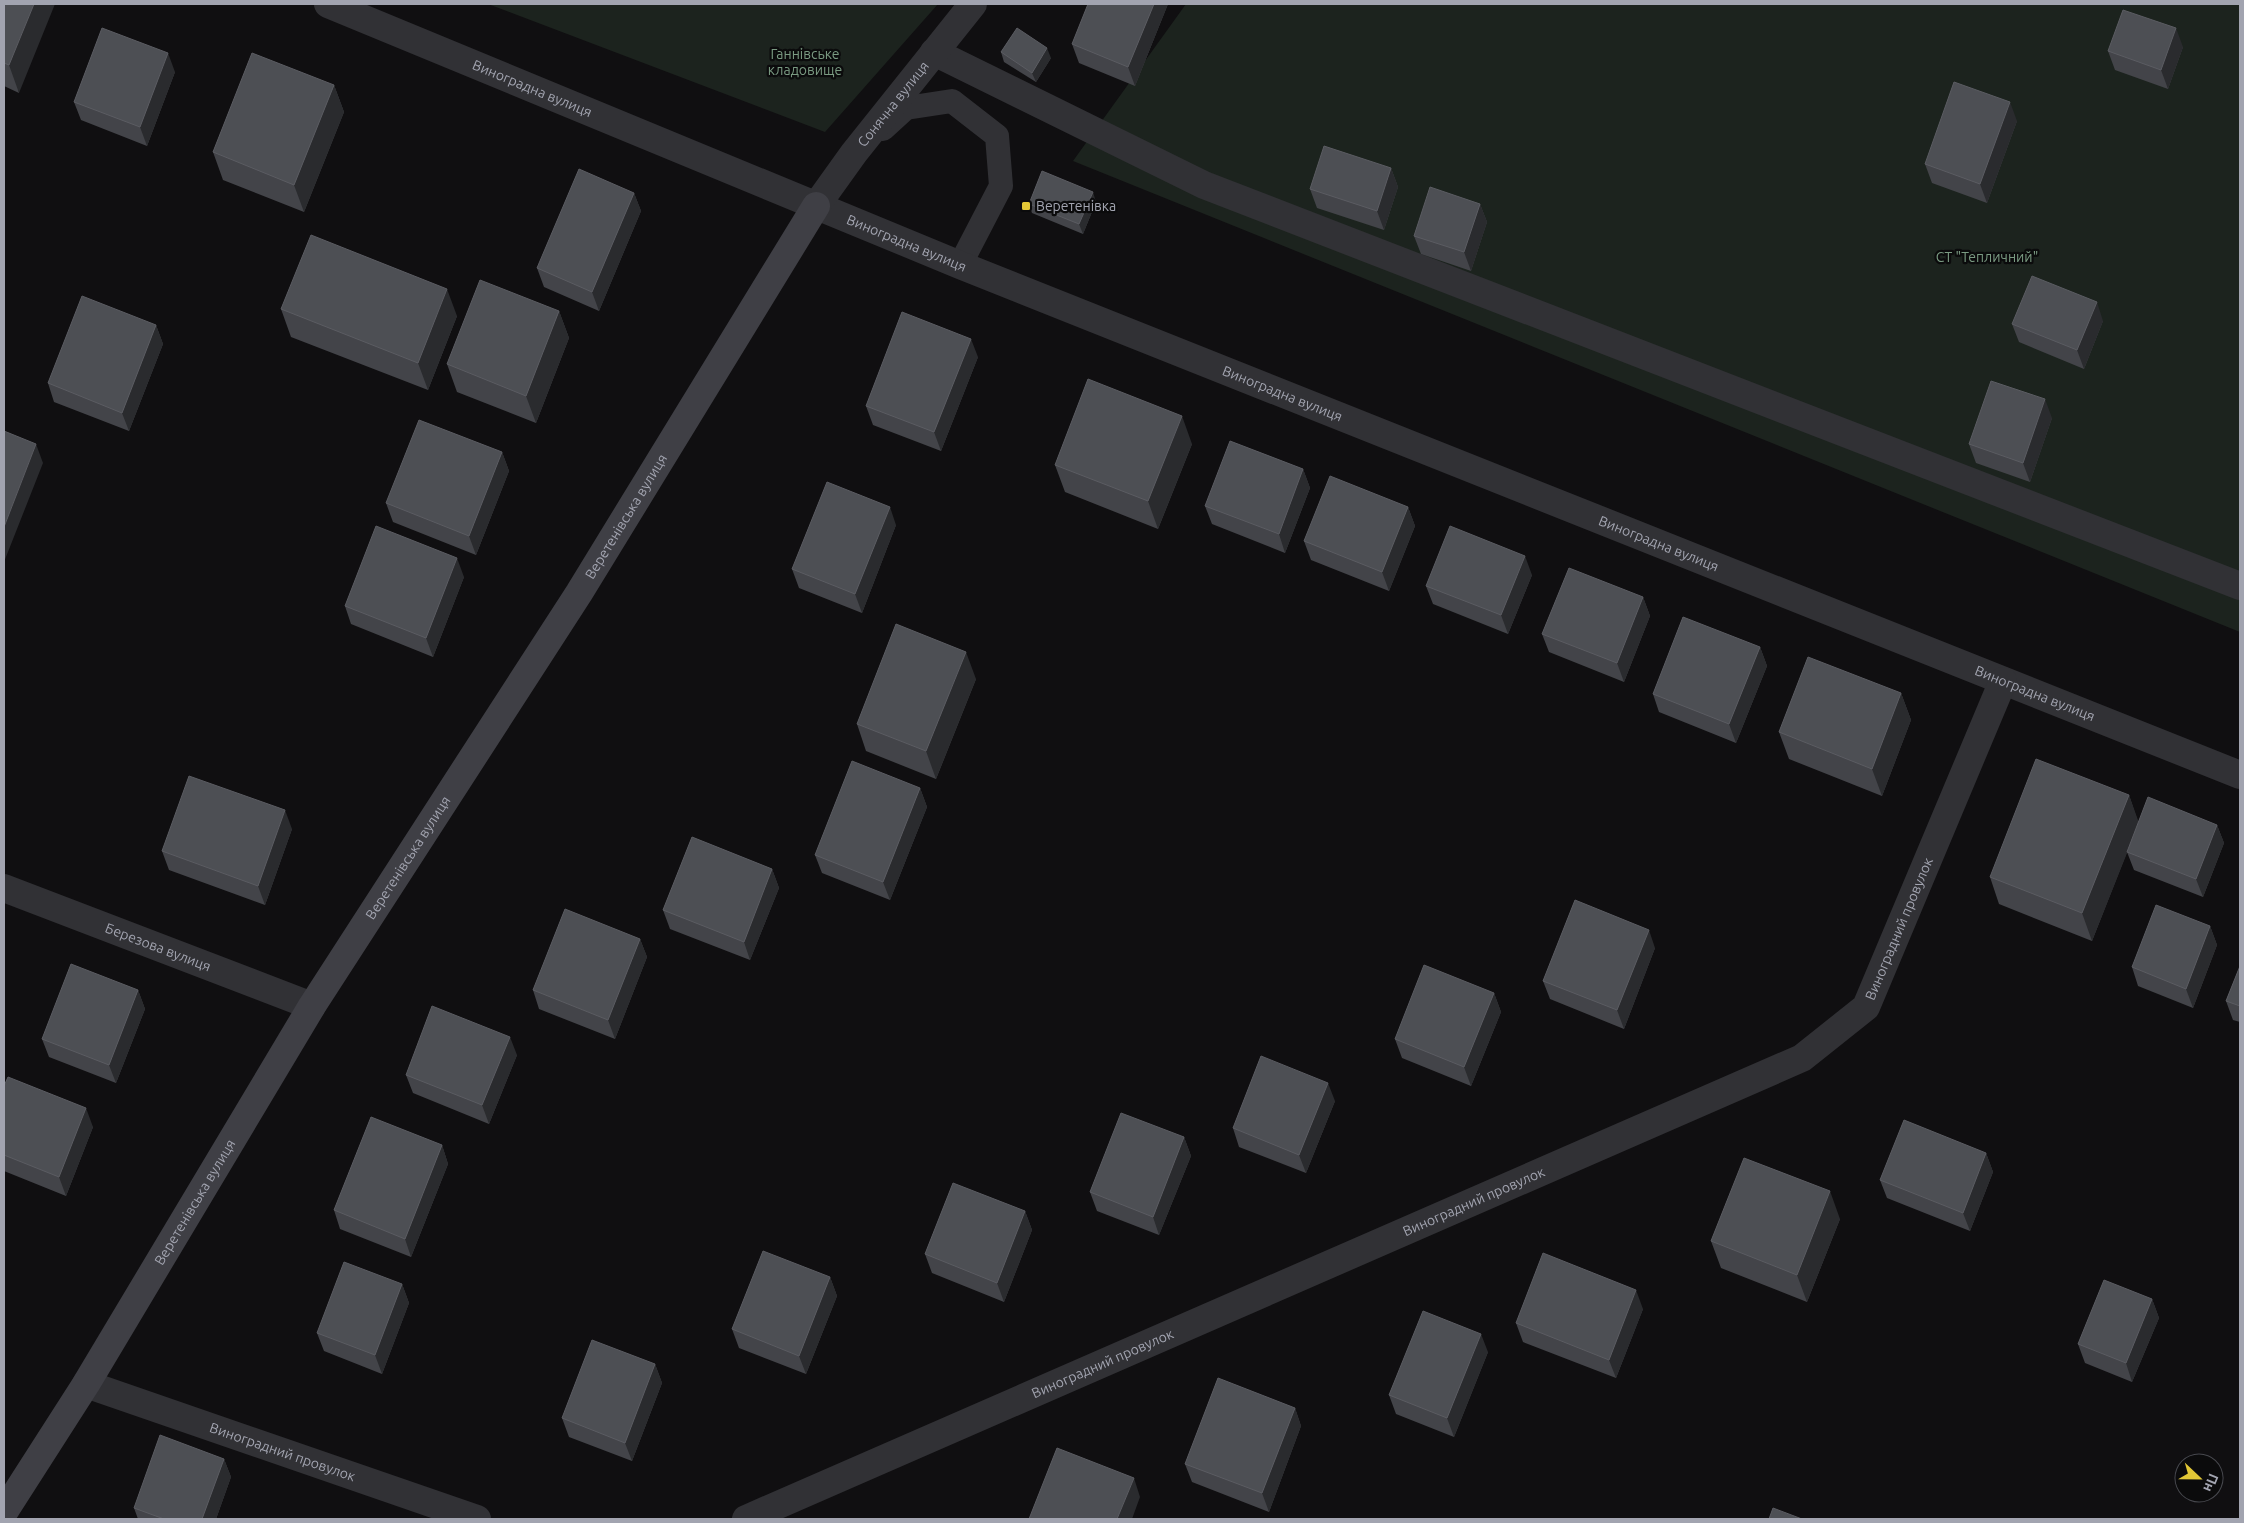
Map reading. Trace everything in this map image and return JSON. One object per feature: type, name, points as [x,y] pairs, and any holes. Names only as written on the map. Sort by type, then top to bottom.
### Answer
[{"type":"street","name":"Виноградна вулиця","points":[[328,4],[960,265],[2240,775]]},
{"type":"street","name":"Сонячна вулиця","points":[[816,206],[854,154],[973,4]]},
{"type":"street","points":[[934,52],[1204,185],[2240,586]]},
{"type":"street","name":"Веретенівська вулиця","points":[[4,1512],[86,1384],[312,1006],[579,593],[816,206]]},
{"type":"street","name":"Виноградний провулок","points":[[746,1519],[1802,1058],[1866,1006],[2003,681]]},
{"type":"street","name":"Березова вулиця","points":[[4,888],[312,1006]]},
{"type":"street","name":"Виноградний провулок","points":[[86,1384],[477,1519]]},
{"type":"lane","points":[[854,154],[906,108],[952,101],[998,136],[1002,186],[960,265]]},
{"type":"green space","name":"Ганнівське кладовище","points":[[488,4],[938,4],[825,132]]},
{"type":"green space","name":"СТ \"Тепличний\"","points":[[1186,4],[2240,4],[2240,632],[1073,161]]},
{"type":"building","points":[[4,4],[34,4],[9,65],[4,63]]},
{"type":"building","points":[[1088,4],[1154,4],[1128,67],[1072,44]]},
{"type":"building","points":[[2123,10],[2176,28],[2161,70],[2108,51]]},
{"type":"building","points":[[102,28],[168,53],[140,127],[74,102]]},
{"type":"building","points":[[1017,28],[1047,48],[1032,73],[1001,52]]},
{"type":"building","points":[[252,53],[334,85],[294,185],[213,152]]},
{"type":"building","points":[[1954,82],[2010,102],[1980,184],[1925,164]]},
{"type":"building","points":[[1324,146],[1391,168],[1377,211],[1310,189]]},
{"type":"building","points":[[579,169],[634,193],[592,292],[537,268]]},
{"type":"building","points":[[1042,171],[1093,192],[1079,224],[1029,204]]},
{"type":"building","points":[[1430,187],[1480,204],[1464,252],[1414,236]]},
{"type":"building","points":[[311,235],[447,289],[418,363],[281,309]]},
{"type":"building","points":[[2032,276],[2097,302],[2077,350],[2012,324]]},
{"type":"building","points":[[480,280],[559,311],[526,396],[447,364]]},
{"type":"building","points":[[82,296],[156,325],[122,413],[48,383]]},
{"type":"building","points":[[902,312],[971,339],[934,432],[866,406]]},
{"type":"building","points":[[1088,379],[1182,416],[1148,501],[1055,465]]},
{"type":"building","points":[[1991,381],[2045,399],[2023,463],[1969,444]]},
{"type":"building","points":[[419,420],[502,452],[469,536],[386,503]]},
{"type":"building","points":[[4,431],[36,444],[4,527]]},
{"type":"building","points":[[1230,441],[1303,469],[1279,534],[1205,506]]},
{"type":"building","points":[[1330,476],[1408,507],[1382,572],[1304,541]]},
{"type":"building","points":[[827,482],[890,507],[855,594],[792,569]]},
{"type":"building","points":[[376,526],[457,558],[426,638],[345,606]]},
{"type":"building","points":[[1450,526],[1525,556],[1501,615],[1426,586]]},
{"type":"building","points":[[1569,568],[1643,597],[1617,663],[1542,634]]},
{"type":"building","points":[[1683,617],[1760,647],[1729,724],[1653,694]]},
{"type":"building","points":[[896,624],[966,652],[926,751],[857,724]]},
{"type":"building","points":[[1808,657],[1901,693],[1872,769],[1779,732]]},
{"type":"building","points":[[2036,759],[2129,795],[2082,913],[1990,877]]},
{"type":"building","points":[[852,761],[920,788],[883,882],[815,855]]},
{"type":"building","points":[[189,776],[285,810],[258,886],[162,851]]},
{"type":"building","points":[[2148,797],[2217,825],[2196,879],[2127,852]]},
{"type":"building","points":[[692,837],[772,869],[744,942],[663,910]]},
{"type":"building","points":[[1575,900],[1649,930],[1617,1010],[1543,981]]},
{"type":"building","points":[[2156,905],[2210,926],[2186,989],[2132,967]]},
{"type":"building","points":[[565,909],[640,939],[608,1020],[533,990]]},
{"type":"building","points":[[71,964],[138,990],[109,1065],[42,1039]]},
{"type":"building","points":[[1424,965],[1494,993],[1464,1067],[1395,1039]]},
{"type":"building","points":[[2240,966],[2240,1006],[2226,1001]]},
{"type":"building","points":[[432,1006],[510,1037],[482,1105],[406,1075]]},
{"type":"building","points":[[1261,1056],[1328,1083],[1299,1155],[1233,1128]]},
{"type":"building","points":[[8,1077],[86,1108],[59,1177],[4,1155],[4,1086]]},
{"type":"building","points":[[1121,1113],[1184,1137],[1153,1217],[1090,1192]]},
{"type":"building","points":[[371,1117],[442,1145],[405,1239],[334,1210]]},
{"type":"building","points":[[1904,1120],[1986,1153],[1963,1213],[1880,1180]]},
{"type":"building","points":[[1744,1158],[1830,1191],[1797,1275],[1711,1241]]},
{"type":"building","points":[[953,1183],[1025,1211],[997,1283],[925,1254]]},
{"type":"building","points":[[763,1251],[830,1277],[799,1356],[732,1329]]},
{"type":"building","points":[[1543,1253],[1636,1290],[1609,1360],[1516,1323]]},
{"type":"building","points":[[344,1262],[402,1284],[375,1355],[317,1333]]},
{"type":"building","points":[[2104,1280],[2152,1299],[2126,1363],[2078,1344]]},
{"type":"building","points":[[1423,1311],[1481,1334],[1447,1418],[1389,1395]]},
{"type":"building","points":[[592,1340],[655,1364],[625,1443],[562,1418]]},
{"type":"building","points":[[1218,1378],[1295,1408],[1262,1493],[1185,1464]]},
{"type":"building","points":[[160,1435],[224,1459],[202,1519],[164,1519],[134,1508]]},
{"type":"building","points":[[1057,1448],[1134,1478],[1117,1519],[1029,1519]]},
{"type":"building","points":[[1773,1508],[1802,1519],[1769,1519]]},
{"type":"place","name":"Веретенівка","points":[[1026,206]]}]
